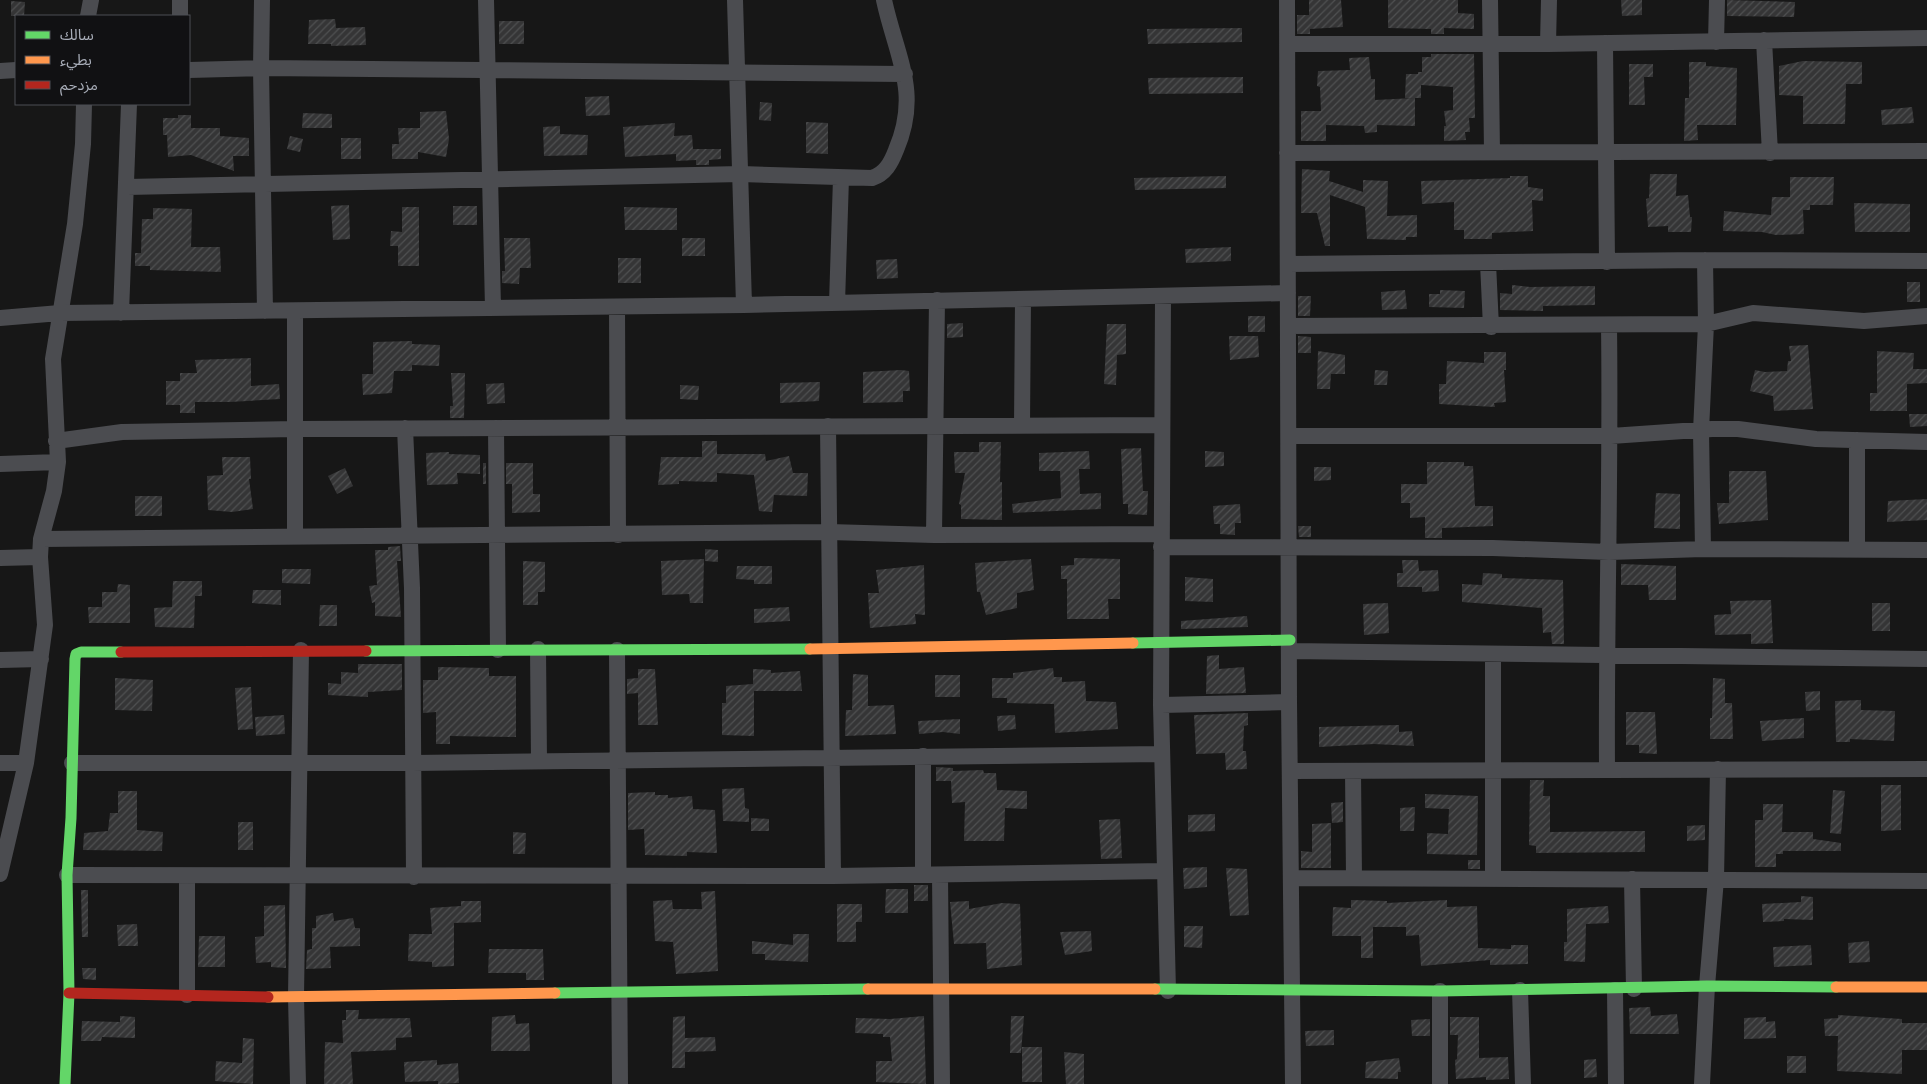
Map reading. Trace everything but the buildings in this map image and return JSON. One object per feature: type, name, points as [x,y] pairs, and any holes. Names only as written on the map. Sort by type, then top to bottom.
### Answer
[{"type":"street","points":[[88,15],[90,0]]},
{"type":"street","points":[[180,0],[180,15]]},
{"type":"street","points":[[262,0],[261,68],[265,311]]},
{"type":"street","points":[[486,0],[486,71],[492,179],[493,308]]},
{"type":"street","points":[[735,0],[744,306]]},
{"type":"street","points":[[127,187],[741,174],[872,178],[879,176],[891,163],[904,132],[908,105],[905,74],[884,0]]},
{"type":"street","points":[[1287,0],[1290,436],[1289,702],[1293,1084]]},
{"type":"street","points":[[1490,0],[1492,152]]},
{"type":"street","points":[[1548,44],[1549,0]]},
{"type":"street","points":[[1716,42],[1717,0]]},
{"type":"street","points":[[1287,44],[1548,44],[1927,38]]},
{"type":"street","points":[[1764,40],[1770,153]]},
{"type":"street","points":[[1605,43],[1607,262]]},
{"type":"street","points":[[190,70],[261,68],[905,74]]},
{"type":"street","points":[[0,71],[15,70]]},
{"type":"street","points":[[0,874],[26,762],[45,625],[40,556],[41,539],[49,515],[58,462],[53,359],[74,224],[83,144],[84,105]]},
{"type":"street","points":[[121,313],[127,187],[128,105]]},
{"type":"street","points":[[1287,153],[1770,153],[1927,151]]},
{"type":"street","points":[[837,303],[841,178]]},
{"type":"street","points":[[1288,264],[1705,260],[1927,261]]},
{"type":"street","points":[[1703,549],[1700,431],[1706,324],[1705,260]]},
{"type":"street","points":[[1488,263],[1491,326]]},
{"type":"street","points":[[0,318],[60,313],[744,306],[937,300],[1163,298],[1288,293]]},
{"type":"street","points":[[1163,298],[1161,705],[1168,991]]},
{"type":"street","points":[[1022,425],[1023,299]]},
{"type":"street","points":[[934,534],[937,300]]},
{"type":"street","points":[[617,307],[618,535]]},
{"type":"street","points":[[295,311],[295,536]]},
{"type":"street","points":[[1288,326],[1706,324],[1753,313],[1864,321],[1927,316]]},
{"type":"street","points":[[1607,770],[1606,655],[1611,436],[1608,325]]},
{"type":"street","points":[[56,441],[122,432],[295,429],[617,426],[1162,425]]},
{"type":"street","points":[[828,426],[833,876]]},
{"type":"street","points":[[405,428],[413,650],[414,877]]},
{"type":"street","points":[[496,428],[498,650]]},
{"type":"street","points":[[1290,436],[1611,436],[1738,429],[1809,438],[1927,442]]},
{"type":"street","points":[[1857,440],[1857,550]]},
{"type":"street","points":[[0,464],[58,462]]},
{"type":"street","points":[[41,539],[829,532],[1161,540],[1290,548],[1493,548],[1609,552],[1703,549],[1927,550]]},
{"type":"street","points":[[0,558],[40,556]]},
{"type":"street","points":[[66,1084],[69,993],[67,875],[76,654],[86,651],[926,648],[1161,644],[1290,646],[1493,654],[1927,659]]},
{"type":"street","points":[[538,649],[538,761]]},
{"type":"street","points":[[298,1084],[296,997],[301,650]]},
{"type":"street","points":[[618,650],[617,762],[620,1084]]},
{"type":"street","points":[[1493,654],[1493,879]]},
{"type":"street","points":[[0,660],[41,659]]},
{"type":"street","points":[[1161,705],[1289,702]]},
{"type":"street","points":[[72,762],[617,762],[923,756],[1162,754]]},
{"type":"street","points":[[923,756],[923,875]]},
{"type":"street","points":[[0,763],[26,762]]},
{"type":"street","points":[[1702,1084],[1707,986],[1716,879],[1718,769]]},
{"type":"street","points":[[1290,771],[1927,769]]},
{"type":"street","points":[[1353,771],[1354,878]]},
{"type":"street","points":[[67,875],[298,877],[833,876],[1165,871]]},
{"type":"street","points":[[940,875],[942,1084]]},
{"type":"street","points":[[187,876],[187,995]]},
{"type":"street","points":[[1291,878],[1927,881]]},
{"type":"street","points":[[1632,879],[1634,989]]},
{"type":"street","points":[[69,993],[296,997],[620,994],[941,988],[1168,991],[1440,991],[1615,990],[1707,986],[1927,987]]},
{"type":"street","points":[[1520,990],[1522,1084]]},
{"type":"street","points":[[1615,990],[1616,1084]]},
{"type":"street","points":[[1440,991],[1440,1084]]},
{"type":"traffic: fast","points":[[1133,643],[1290,640]]},
{"type":"traffic: fast","points":[[366,651],[810,649]]},
{"type":"traffic: fast","points":[[65,1084],[69,993],[67,875],[71,818],[75,659],[76,654],[81,652],[121,652]]},
{"type":"traffic: fast","points":[[1155,989],[1440,991],[1707,986],[1836,987]]},
{"type":"traffic: fast","points":[[555,993],[868,989]]},
{"type":"traffic: slow","points":[[810,649],[1133,643]]},
{"type":"traffic: slow","points":[[1836,987],[1927,987]]},
{"type":"traffic: slow","points":[[868,989],[1155,989]]},
{"type":"traffic: slow","points":[[268,997],[555,993]]},
{"type":"traffic: jam","points":[[121,652],[366,651]]},
{"type":"traffic: jam","points":[[69,993],[268,997]]}]
